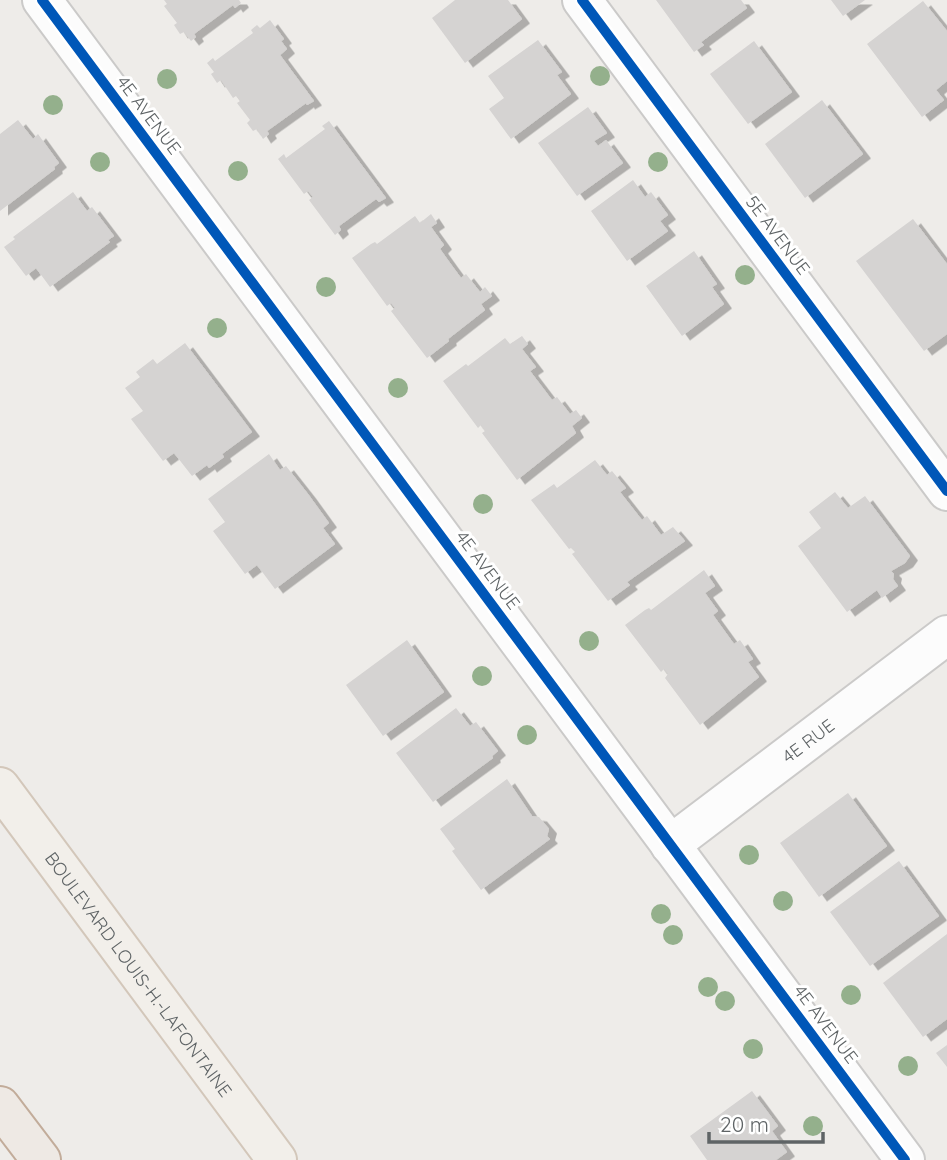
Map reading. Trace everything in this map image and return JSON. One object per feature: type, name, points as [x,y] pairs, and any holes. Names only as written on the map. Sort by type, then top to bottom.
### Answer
[{"type":"highway","points":[[0,1105],[41,1160]]},
{"type":"main road","name":"BOULEVARD LOUIS-H.-LAFONTAINE","points":[[0,787],[276,1160]]},
{"type":"street","name":"4E AVENUE","points":[[42,0],[905,1160]]},
{"type":"street","name":"5E AVENUE","points":[[582,0],[947,491]]},
{"type":"street","name":"4E RUE","points":[[670,845],[947,635]]},
{"type":"building","points":[[164,0],[239,0],[241,3],[235,8],[233,5],[194,34],[196,37],[191,41],[184,32],[180,34],[174,25],[177,23],[164,6],[167,4]]},
{"type":"building","points":[[455,0],[508,0],[522,19],[465,63],[432,18]]},
{"type":"building","points":[[656,0],[741,0],[747,8],[701,42],[704,45],[694,52]]},
{"type":"building","points":[[831,0],[865,0],[843,16]]},
{"type":"building","points":[[923,1],[947,31],[947,81],[936,90],[944,100],[922,117],[867,44]]},
{"type":"building","points":[[270,20],[284,39],[281,41],[287,49],[280,55],[314,101],[307,105],[306,103],[267,131],[269,134],[263,139],[257,129],[253,131],[247,123],[250,120],[237,103],[240,101],[236,96],[233,98],[221,80],[217,83],[211,74],[214,72],[207,63],[213,58],[215,61],[253,33],[251,30],[257,25],[260,28]]},
{"type":"building","points":[[538,40],[562,72],[557,75],[571,94],[511,139],[489,109],[504,98],[488,76]]},
{"type":"building","points":[[754,41],[792,92],[748,124],[710,74]]},
{"type":"building","points":[[822,100],[863,154],[805,198],[765,144]]},
{"type":"building","points":[[588,107],[607,133],[594,141],[598,146],[606,140],[623,163],[577,196],[538,143]]},
{"type":"building","points":[[18,120],[33,139],[38,134],[59,163],[55,169],[0,211],[0,134]]},
{"type":"building","points":[[329,121],[386,198],[379,202],[376,199],[339,226],[341,230],[335,235],[309,200],[313,197],[308,191],[304,194],[278,159],[284,154],[286,158],[325,129],[322,126]]},
{"type":"building","points":[[633,180],[645,197],[651,192],[668,215],[660,221],[668,231],[627,261],[591,211]]},
{"type":"building","points":[[73,192],[87,211],[92,207],[114,236],[108,240],[110,242],[50,287],[36,268],[26,276],[4,247],[15,239],[13,237]]},
{"type":"building","points":[[431,214],[437,223],[431,227],[444,245],[440,249],[461,278],[466,274],[480,292],[485,287],[492,296],[481,304],[485,310],[427,358],[391,311],[395,308],[391,303],[387,306],[352,258],[371,244],[377,244],[415,216],[420,223]]},
{"type":"building","points":[[913,219],[947,264],[947,334],[924,351],[856,261]]},
{"type":"building","points":[[694,251],[717,284],[712,287],[724,304],[682,336],[646,286]]},
{"type":"building","points":[[522,336],[528,344],[522,349],[536,367],[530,371],[552,400],[557,397],[570,414],[576,410],[582,418],[572,426],[576,433],[517,480],[482,433],[485,431],[481,425],[478,428],[443,381],[505,338],[510,344]]},
{"type":"building","points":[[185,343],[252,432],[222,454],[224,457],[209,468],[207,465],[192,476],[174,453],[163,461],[131,419],[143,411],[125,388],[140,377],[136,372],[153,359],[157,364]]},
{"type":"building","points":[[269,454],[280,470],[286,466],[308,494],[329,523],[323,528],[335,544],[275,589],[257,565],[245,574],[213,531],[225,522],[208,499]]},
{"type":"building","points":[[595,460],[607,475],[612,471],[626,488],[620,492],[642,520],[647,516],[661,535],[673,527],[685,541],[627,582],[630,585],[608,601],[572,554],[575,552],[569,549],[531,500],[554,484],[557,488]]},
{"type":"building","points":[[835,492],[848,508],[865,496],[910,556],[905,563],[891,571],[898,586],[882,598],[877,590],[847,612],[798,546],[821,528],[809,512]]},
{"type":"building","points":[[704,570],[715,586],[705,593],[718,611],[713,615],[734,644],[740,640],[753,659],[748,662],[759,677],[700,725],[665,678],[668,674],[664,669],[661,672],[625,625],[645,610],[651,610]]},
{"type":"building","points":[[407,640],[444,692],[383,736],[346,685]]},
{"type":"building","points":[[456,708],[470,726],[476,722],[498,751],[493,758],[433,802],[396,753]]},
{"type":"building","points":[[507,779],[532,816],[539,817],[549,829],[547,836],[550,839],[481,890],[452,851],[455,849],[440,829]]},
{"type":"building","points":[[848,793],[887,846],[819,897],[780,843]]},
{"type":"building","points":[[899,861],[939,916],[870,966],[830,912]]},
{"type":"building","points":[[947,934],[947,1019],[923,1037],[883,983]]},
{"type":"building","points":[[947,1045],[947,1067],[936,1053]]},
{"type":"building","points":[[752,1091],[778,1126],[772,1131],[787,1152],[776,1160],[707,1160],[690,1136]]},
{"type":"cycle path","points":[[42,0],[905,1160]]},
{"type":"cycle path","points":[[582,0],[947,491]]}]
